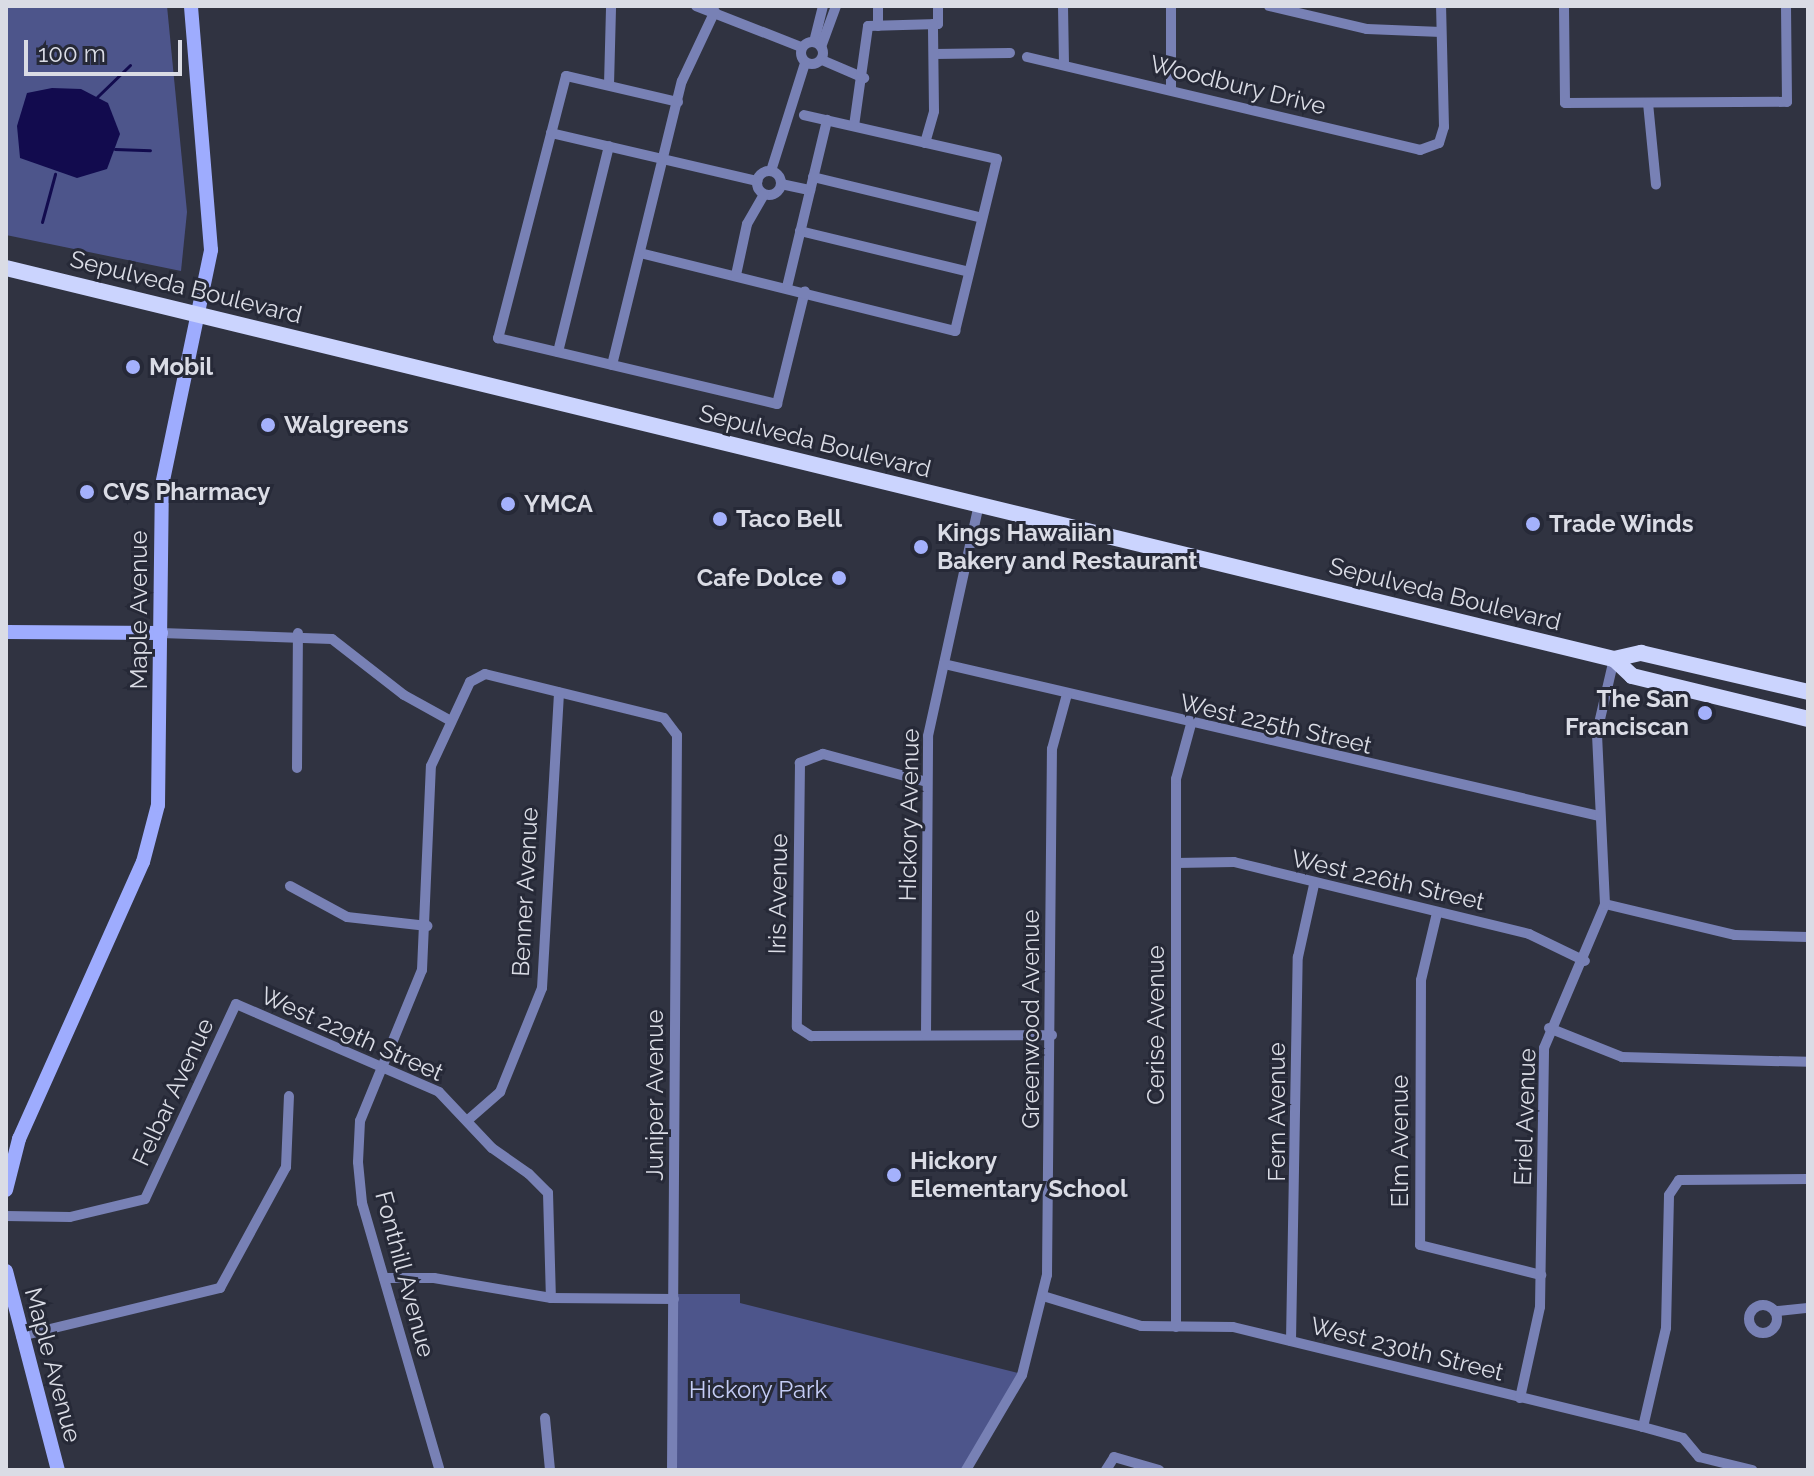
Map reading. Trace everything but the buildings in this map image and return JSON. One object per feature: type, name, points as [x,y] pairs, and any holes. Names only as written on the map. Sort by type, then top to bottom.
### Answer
[{"type":"main road","name":"Sepulveda Boulevard","points":[[6,268],[1614,659],[1641,653],[1808,692]]},
{"type":"main road","name":"Sepulveda Boulevard","points":[[1614,659],[1632,676],[1808,719]]},
{"type":"street","name":"Maple Avenue","points":[[6,1190],[19,1139],[151,838],[161,778],[162,485],[202,314],[211,217],[191,6]]},
{"type":"street","points":[[609,85],[611,6]]},
{"type":"street","points":[[696,6],[720,10],[801,47],[818,45]]},
{"type":"street","points":[[822,60],[818,45],[823,6]]},
{"type":"street","points":[[818,45],[836,6]]},
{"type":"street","points":[[878,6],[878,26]]},
{"type":"street","points":[[925,143],[934,111],[933,24],[938,6]]},
{"type":"street","points":[[1063,6],[1064,64]]},
{"type":"street","points":[[1171,6],[1171,89]]},
{"type":"street","points":[[1269,6],[1367,29],[1441,32],[1441,6]]},
{"type":"street","points":[[1564,6],[1565,103],[1787,102],[1786,6]]},
{"type":"street","points":[[612,365],[678,102],[720,10]]},
{"type":"street","points":[[854,126],[864,78],[868,26],[933,24]]},
{"type":"street","name":"Woodbury Drive","points":[[1027,57],[1420,150],[1439,143],[1441,32]]},
{"type":"street","points":[[757,181],[771,171],[805,63],[801,47]]},
{"type":"street","points":[[934,54],[1010,53]]},
{"type":"street","points":[[805,63],[822,60],[864,78]]},
{"type":"street","points":[[678,102],[566,76],[498,338],[777,404],[805,291]]},
{"type":"street","points":[[1648,103],[1656,185]]},
{"type":"street","points":[[640,253],[805,291],[955,331],[997,159],[804,115]]},
{"type":"street","points":[[787,287],[827,120]]},
{"type":"street","points":[[551,133],[757,181],[764,194]]},
{"type":"street","points":[[558,352],[609,146]]},
{"type":"street","points":[[771,171],[781,184],[810,190]]},
{"type":"street","points":[[813,177],[982,218]]},
{"type":"street","points":[[736,275],[747,224],[764,194],[781,184]]},
{"type":"street","points":[[800,231],[969,272]]},
{"type":"street","name":"Hickory Avenue","points":[[926,1035],[930,722],[979,505]]},
{"type":"street","points":[[6,632],[298,633],[332,639],[404,695],[451,721],[477,676],[559,692]]},
{"type":"street","points":[[297,768],[298,633]]},
{"type":"street","name":"Eriel Avenue","points":[[1520,1398],[1541,1275],[1549,1028],[1585,961],[1605,904],[1597,732],[1614,659]]},
{"type":"street","name":"West 225th Street","points":[[944,664],[1191,724],[1599,816]]},
{"type":"street","name":"Juniper Avenue","points":[[559,692],[672,722],[672,1470]]},
{"type":"street","name":"Benner Avenue","points":[[468,1120],[500,1092],[542,988],[559,692]]},
{"type":"street","name":"Greenwood Avenue","points":[[966,1470],[1022,1375],[1043,1296],[1052,1035],[1052,749],[1067,694]]},
{"type":"street","name":"Fonthill Avenue","points":[[438,1469],[384,1278],[358,1162],[360,1121],[422,970],[427,926],[428,783],[451,721]]},
{"type":"street","name":"Cerise Avenue","points":[[1176,1327],[1176,779],[1191,724]]},
{"type":"street","name":"Iris Avenue","points":[[926,1035],[800,1031],[798,770],[804,758],[823,754],[927,782]]},
{"type":"street","name":"West 226th Street","points":[[1176,863],[1234,862],[1314,885],[1529,934],[1585,961]]},
{"type":"street","name":"Fern Avenue","points":[[1291,1341],[1298,957],[1314,885]]},
{"type":"street","points":[[290,886],[347,917],[427,926]]},
{"type":"street","points":[[1605,904],[1735,935],[1808,937]]},
{"type":"street","name":"Elm Avenue","points":[[1437,913],[1421,980],[1420,1245],[1541,1275]]},
{"type":"street","name":"West 229th Street","points":[[236,1004],[439,1092],[548,1193],[551,1298]]},
{"type":"street","name":"Felbar Avenue","points":[[6,1216],[70,1217],[145,1199],[236,1004]]},
{"type":"street","points":[[1549,1028],[1622,1057],[1808,1062]]},
{"type":"street","points":[[926,1035],[1052,1035]]},
{"type":"street","points":[[14,1338],[220,1288],[286,1167],[289,1096]]},
{"type":"street","points":[[1643,1427],[1666,1328],[1669,1195],[1679,1180],[1808,1179]]},
{"type":"street","name":"Maple Avenue","points":[[6,1271],[14,1338],[58,1470]]},
{"type":"street","points":[[384,1278],[434,1278],[551,1298],[674,1299]]},
{"type":"street","name":"West 230th Street","points":[[1043,1296],[1141,1326],[1233,1327],[1643,1427],[1683,1438],[1699,1457],[1752,1470]]},
{"type":"street","points":[[1778,1311],[1808,1308]]},
{"type":"street","points":[[545,1418],[550,1470]]},
{"type":"street","points":[[1106,1470],[1114,1457],[1159,1470]]},
{"type":"green space","points":[[6,6],[167,6],[187,212],[181,271],[6,235]]},
{"type":"green space","name":"Hickory Park","points":[[675,1294],[740,1294],[740,1303],[1022,1374],[965,1470],[673,1470]]},
{"type":"shaded area","points":[[52,88],[81,89],[108,103],[120,134],[107,169],[77,178],[20,158],[17,126],[27,93]]},
{"type":"waterway","points":[[97,97],[130,65]]},
{"type":"waterway","points":[[115,149],[150,150]]},
{"type":"waterway","points":[[42,222],[55,174]]},
{"type":"place","name":"Mobil","points":[[133,367]]},
{"type":"place","name":"Walgreens","points":[[268,425]]},
{"type":"place","name":"CVS Pharmacy","points":[[87,492]]},
{"type":"place","name":"YMCA","points":[[508,504]]},
{"type":"place","name":"Taco Bell","points":[[720,519]]},
{"type":"place","name":"Trade Winds","points":[[1533,524]]},
{"type":"place","name":"Kings Hawaiian Bakery and Restaurant","points":[[921,547]]},
{"type":"place","name":"Cafe Dolce","points":[[839,578]]},
{"type":"place","name":"The San Franciscan","points":[[1705,713]]},
{"type":"place","name":"Hickory Elementary School","points":[[894,1175]]}]
